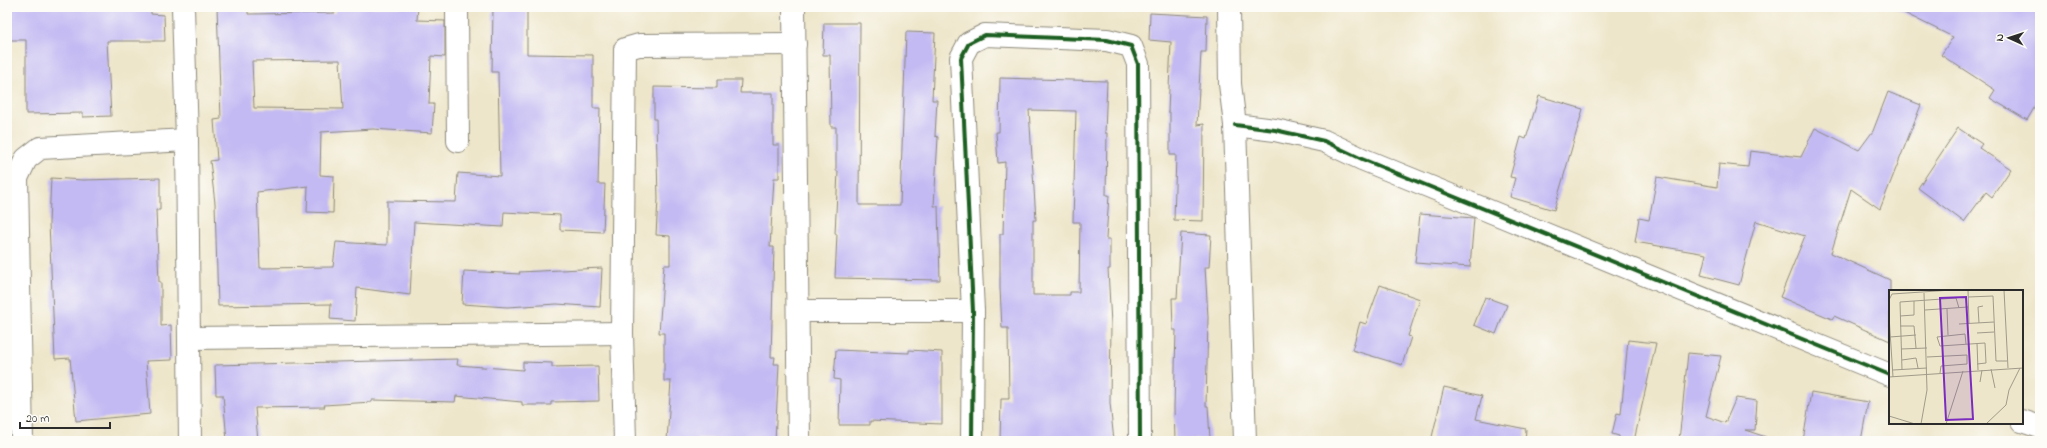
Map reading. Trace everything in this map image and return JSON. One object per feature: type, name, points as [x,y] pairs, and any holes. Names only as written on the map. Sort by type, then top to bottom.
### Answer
[{"type":"street","points":[[183,7],[187,140],[190,441]]},
{"type":"street","points":[[457,7],[458,141]]},
{"type":"street","points":[[794,7],[799,310],[799,441]]},
{"type":"street","points":[[1230,7],[1230,84],[1235,125],[1245,441]]},
{"type":"street","points":[[972,441],[973,311],[961,58],[969,43],[985,35],[1107,40],[1131,46],[1138,64],[1140,441]]},
{"type":"street","points":[[625,441],[622,333],[625,49],[639,45],[795,44]]},
{"type":"street","points":[[1235,125],[1274,130],[1324,141],[1362,159],[1889,375]]},
{"type":"street","points":[[22,441],[17,178],[26,159],[40,148],[187,140]]},
{"type":"street","points":[[799,310],[973,311]]},
{"type":"street","points":[[190,338],[622,333]]},
{"type":"street","points":[[2023,421],[2040,427]]},
{"type":"building","points":[[10,7],[151,7],[151,14],[164,15],[165,41],[107,41],[111,116],[83,117],[83,113],[26,114],[26,40],[10,40]]},
{"type":"building","points":[[217,7],[248,7],[248,14],[335,13],[335,7],[418,7],[417,20],[445,21],[445,57],[431,56],[429,104],[434,104],[432,133],[373,129],[321,132],[320,175],[334,176],[333,213],[307,212],[308,186],[257,192],[260,268],[333,267],[336,242],[387,245],[387,201],[456,202],[458,173],[500,176],[498,72],[492,72],[493,7],[527,7],[527,54],[593,55],[593,108],[600,108],[598,184],[605,184],[603,232],[560,230],[560,215],[504,212],[503,227],[414,222],[410,295],[357,288],[355,321],[330,319],[331,304],[218,306],[215,203],[210,161],[217,160],[214,120],[221,119]],"holes":[[[340,60],[343,109],[254,108],[252,61]]]},
{"type":"building","points":[[1892,7],[2040,7],[2040,98],[2027,120],[1990,98],[1995,90],[1941,55],[1953,37]]},
{"type":"building","points":[[1150,13],[1207,16],[1206,52],[1201,52],[1197,125],[1204,124],[1203,221],[1174,220],[1176,155],[1170,155],[1170,112],[1168,112],[1171,42],[1149,40]]},
{"type":"building","points":[[824,23],[860,23],[859,205],[900,205],[906,32],[935,33],[932,100],[937,100],[935,136],[938,137],[934,206],[938,206],[940,280],[835,278],[837,234],[835,234],[838,171],[836,171],[836,127],[831,127],[830,55],[823,55]]},
{"type":"building","points":[[1000,78],[1107,81],[1105,133],[1107,133],[1106,195],[1109,195],[1106,239],[1110,239],[1110,269],[1108,269],[1111,324],[1110,403],[1114,441],[1000,441],[1001,399],[1009,399],[1008,328],[1002,328],[1000,288],[1000,234],[1003,234],[1005,162],[998,163],[996,132],[999,132]],"holes":[[[1029,110],[1076,111],[1073,222],[1080,222],[1079,292],[1070,292],[1070,295],[1033,295],[1033,220],[1036,220]]]},
{"type":"building","points":[[717,80],[741,80],[740,93],[773,93],[773,145],[779,145],[779,178],[774,178],[770,247],[774,247],[771,357],[775,357],[774,364],[779,364],[775,441],[697,438],[697,441],[667,441],[671,381],[664,381],[664,333],[659,333],[664,265],[670,265],[670,236],[656,235],[658,199],[654,87],[717,88]]},
{"type":"building","points":[[1888,92],[1921,105],[1880,209],[1851,189],[1831,253],[1890,280],[1889,341],[1834,316],[1832,319],[1780,297],[1805,236],[1756,221],[1739,285],[1701,275],[1706,254],[1635,242],[1639,218],[1649,220],[1657,177],[1717,187],[1719,164],[1748,167],[1750,151],[1801,157],[1815,128],[1859,150],[1873,131]]},
{"type":"building","points":[[1539,96],[1583,109],[1554,210],[1510,197],[1515,178],[1510,177],[1521,137],[1526,139]]},
{"type":"building","points":[[1958,128],[1982,144],[1979,148],[2011,169],[1992,197],[1986,192],[1964,222],[1918,188]]},
{"type":"building","points":[[51,178],[83,180],[160,178],[160,210],[156,210],[159,282],[161,282],[161,326],[171,325],[172,360],[146,361],[150,414],[76,421],[70,358],[55,359],[49,223]]},
{"type":"building","points":[[1420,214],[1474,218],[1470,267],[1415,263]]},
{"type":"building","points":[[1181,233],[1211,235],[1209,267],[1205,267],[1208,317],[1206,406],[1208,406],[1210,439],[1175,440],[1174,408],[1176,330],[1173,330],[1172,298],[1177,298]]},
{"type":"building","points":[[602,268],[600,307],[557,304],[507,307],[462,304],[464,271],[520,274],[519,272]]},
{"type":"building","points":[[1380,285],[1420,299],[1408,336],[1411,337],[1402,365],[1352,350],[1360,322],[1366,324]]},
{"type":"building","points":[[1485,297],[1507,305],[1496,334],[1474,325]]},
{"type":"building","points":[[1628,340],[1656,343],[1634,441],[1619,440],[1619,436],[1612,434],[1617,413],[1621,414]]},
{"type":"building","points":[[836,350],[909,353],[909,350],[942,352],[942,424],[870,421],[870,425],[839,425],[840,380],[834,379]]},
{"type":"building","points":[[1688,353],[1721,356],[1706,416],[1725,423],[1736,398],[1757,401],[1755,430],[1745,430],[1766,437],[1766,441],[1679,441]]},
{"type":"building","points":[[458,359],[457,365],[523,370],[523,362],[552,363],[552,367],[598,366],[599,401],[551,402],[551,405],[522,405],[522,402],[456,396],[455,402],[372,400],[372,402],[324,405],[325,407],[255,408],[258,441],[227,441],[223,395],[216,395],[215,365]]},
{"type":"building","points":[[1444,387],[1482,396],[1476,419],[1526,429],[1525,441],[1431,441]]},
{"type":"building","points":[[1811,392],[1868,402],[1861,441],[1803,441]]},
{"type":"cycle path","points":[[972,441],[973,311],[961,58],[969,43],[985,35],[1107,40],[1131,46],[1138,64],[1140,441]]},
{"type":"cycle path","points":[[1235,125],[1275,130],[1324,141],[1362,159],[1889,375]]}]
